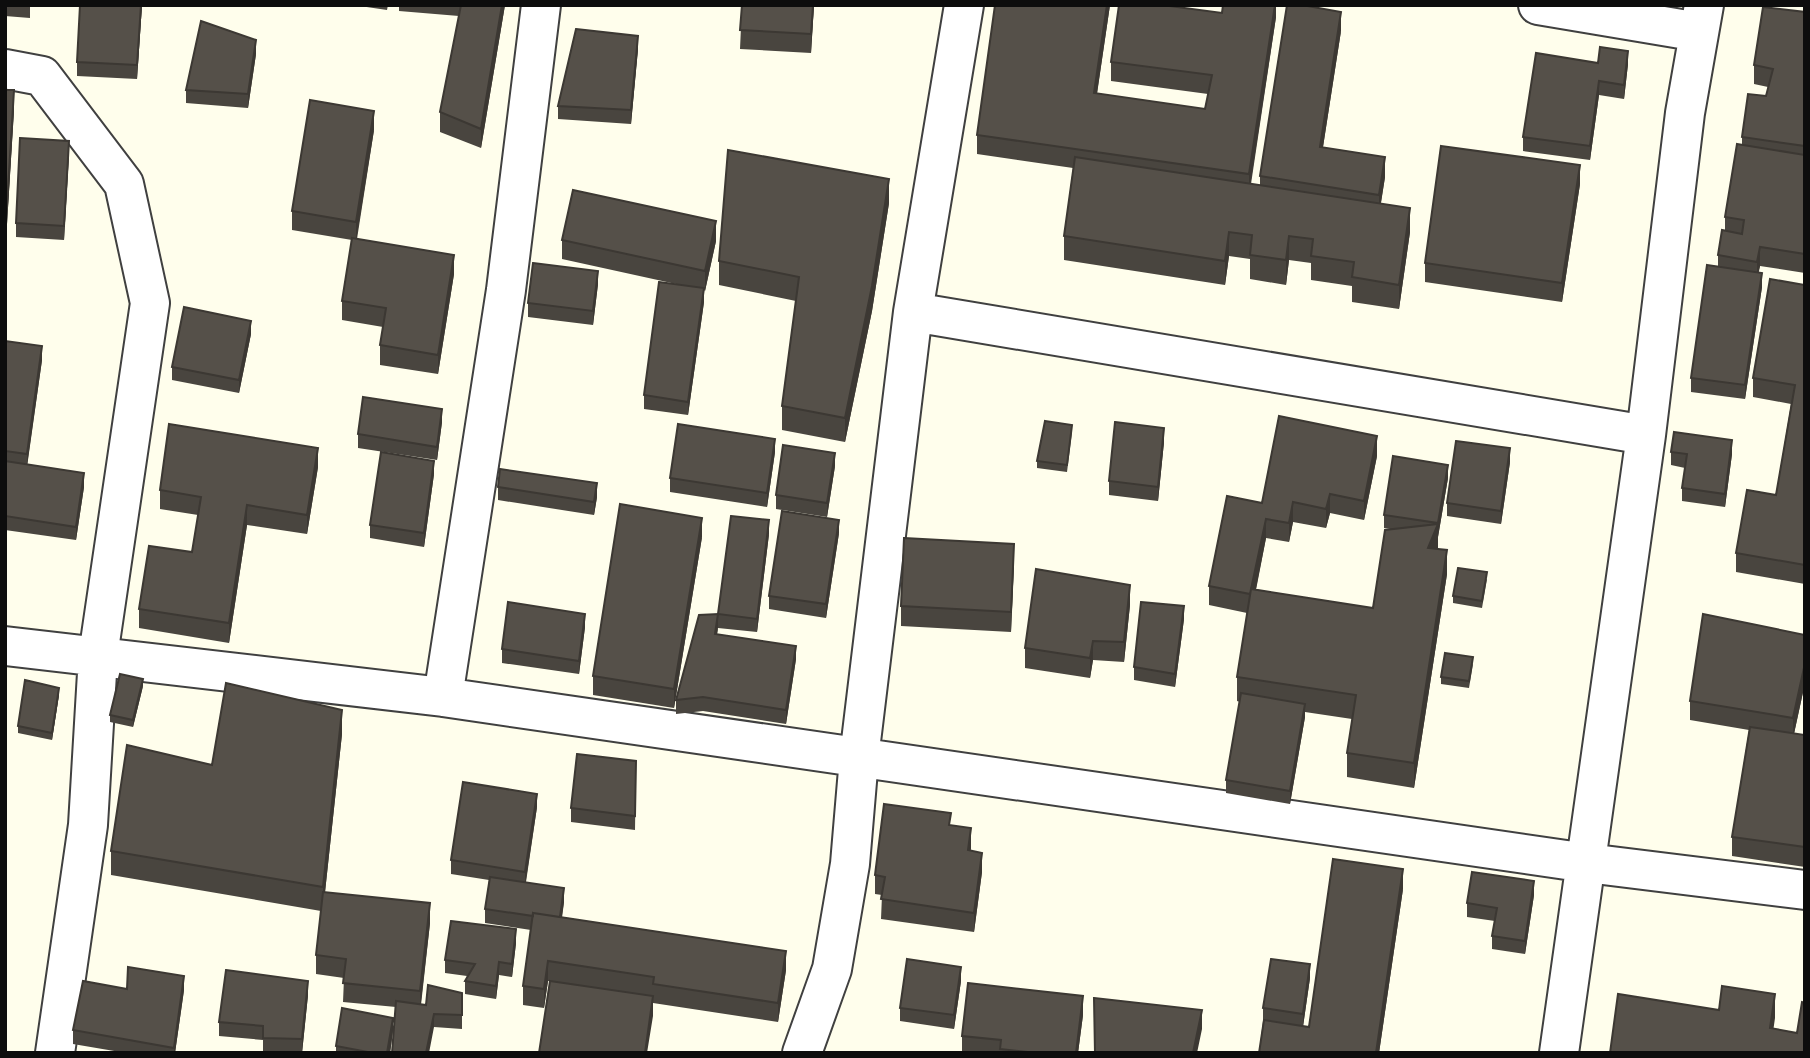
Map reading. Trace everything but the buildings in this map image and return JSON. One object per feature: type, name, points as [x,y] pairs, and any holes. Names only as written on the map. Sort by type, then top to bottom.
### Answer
[{"type":"street","points":[[443,697],[506,290],[541,5]]},
{"type":"street","points":[[802,1053],[832,969],[850,864],[859,758],[914,312],[964,5]]},
{"type":"street","points":[[1538,5],[1701,19],[1683,126],[1646,435],[1559,1053]]},
{"type":"street","points":[[5,69],[42,76],[124,184],[150,303],[98,656],[88,825],[55,1053]]},
{"type":"street","points":[[914,312],[1646,435]]},
{"type":"street","points":[[5,646],[443,697],[1587,863],[1805,890]]}]
